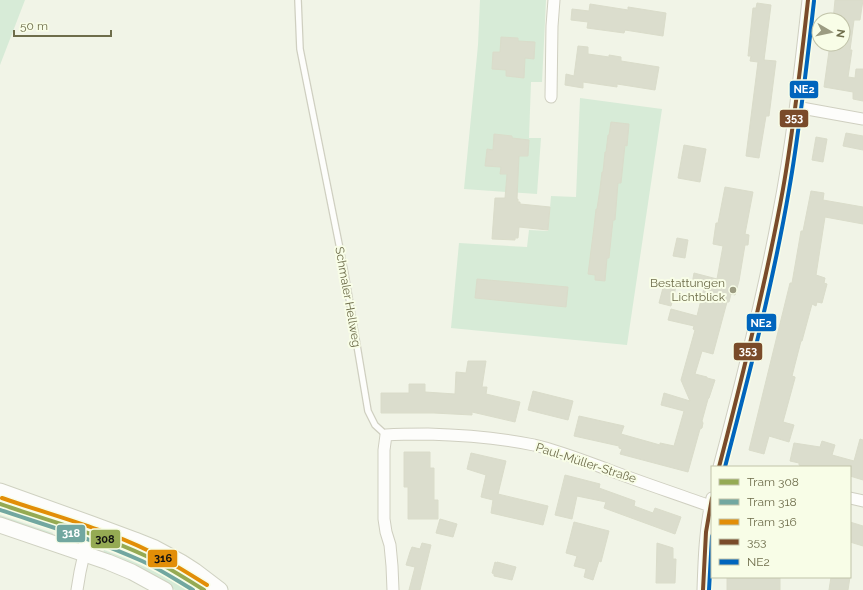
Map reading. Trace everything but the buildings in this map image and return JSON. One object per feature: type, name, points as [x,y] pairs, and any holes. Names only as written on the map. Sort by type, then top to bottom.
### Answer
[{"type":"main road","points":[[0,491],[155,548],[181,562],[220,590]]},
{"type":"main road","points":[[84,554],[92,524]]},
{"type":"main road","points":[[0,526],[108,562],[132,572],[165,590]]},
{"type":"street","points":[[551,97],[554,0]]},
{"type":"street","points":[[724,466],[764,286],[778,215],[796,107],[808,0]]},
{"type":"street","points":[[796,107],[863,119]]},
{"type":"street","name":"Paul-Müller-Straße","points":[[386,435],[432,434],[472,436],[535,446],[572,456],[711,502]]},
{"type":"street","points":[[386,435],[384,450],[384,519],[390,545],[393,590]]},
{"type":"street","points":[[851,498],[863,501]]},
{"type":"street","points":[[703,590],[704,545],[711,502]]},
{"type":"street","points":[[77,590],[84,554]]},
{"type":"lane","name":"Schmaler Hellweg","points":[[298,0],[300,49],[345,274],[368,411],[375,426],[386,435]]},
{"type":"green space","points":[[0,0],[25,0],[0,65]]},
{"type":"green space","points":[[480,0],[546,0],[542,82],[531,82],[529,138],[541,138],[537,194],[464,189],[478,45]]},
{"type":"green space","points":[[580,98],[662,109],[627,345],[451,328],[459,243],[527,247],[529,230],[548,231],[551,196],[576,197]]},
{"type":"green space","points":[[0,497],[58,516],[56,520],[0,501]]},
{"type":"green space","points":[[0,515],[53,533],[51,537],[0,519]]},
{"type":"green space","points":[[113,539],[157,556],[194,578],[208,590],[175,568]]},
{"type":"green space","points":[[104,550],[147,568],[187,590],[175,590],[161,581],[103,553]]},
{"type":"tram line","name":"316","points":[[2,498],[113,535],[149,551],[207,585]]},
{"type":"tram line","name":"308","points":[[0,504],[93,534],[129,548],[161,564],[204,590]]},
{"type":"tram line","name":"318","points":[[0,510],[125,553],[193,590]]},
{"type":"transit line","name":"353","points":[[719,466],[754,329],[776,224],[794,119],[808,0]]},
{"type":"transit line","name":"NE2","points":[[725,466],[760,329],[783,225],[800,119],[814,1]]},
{"type":"transit line","name":"353","points":[[703,590],[706,532],[711,504]]},
{"type":"transit line","name":"NE2","points":[[709,590],[711,554]]},
{"type":"place","name":"Bestattungen Lichtblick","points":[[733,290]]}]
